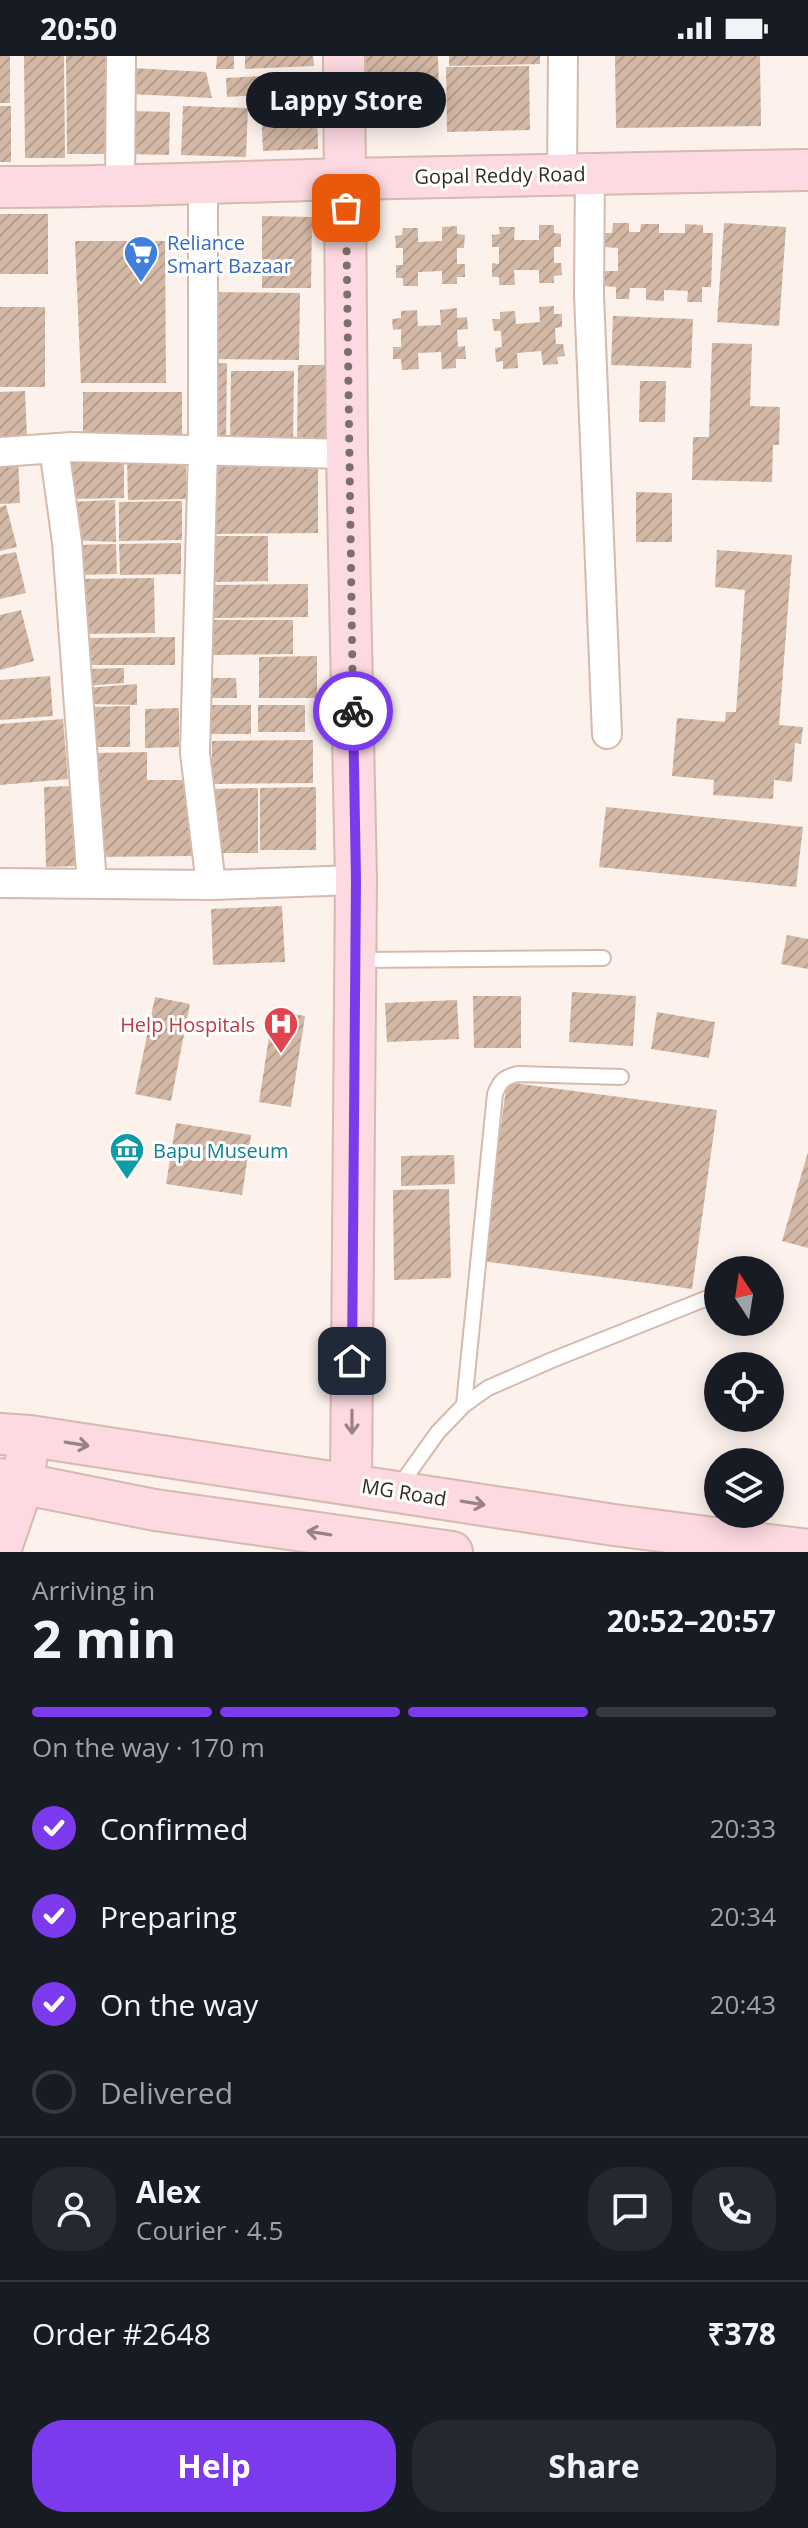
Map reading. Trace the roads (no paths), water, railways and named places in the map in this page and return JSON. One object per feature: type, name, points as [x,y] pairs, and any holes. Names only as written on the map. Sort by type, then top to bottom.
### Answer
[{"type":"street","points":[[120,187],[121,56]]},
{"type":"street","points":[[344,56],[347,454],[356,880],[351,1484]]},
{"type":"street","points":[[563,56],[589,295],[607,734]]},
{"type":"street","name":"Gopal Reddy Road","points":[[0,187],[120,187],[203,182],[808,170]]},
{"type":"street","points":[[203,182],[203,449],[195,753],[211,885]]},
{"type":"street","points":[[0,452],[54,448],[347,454]]},
{"type":"street","points":[[54,448],[67,542],[92,884]]},
{"type":"street","points":[[0,883],[211,885],[356,880]]},
{"type":"street","points":[[0,1551],[15,1435]]},
{"type":"street","name":"MG Road","points":[[15,1435],[614,1525],[808,1550]]},
{"type":"street","points":[[11,1482],[155,1510],[452,1552]]},
{"type":"lane","points":[[356,960],[603,958]]},
{"type":"lane","points":[[464,1405],[498,1084],[505,1076],[518,1074],[621,1077]]},
{"type":"lane","points":[[397,1491],[438,1432],[464,1405],[488,1388],[704,1299]]},
{"type":"place","name":"Lappy Store","points":[[346,208]]},
{"type":"place","name":"Reliance Smart Bazaar","points":[[141,284]]},
{"type":"place","name":"Help Hospitals","points":[[281,1055]]},
{"type":"place","name":"Bapu Museum","points":[[127,1181]]}]
